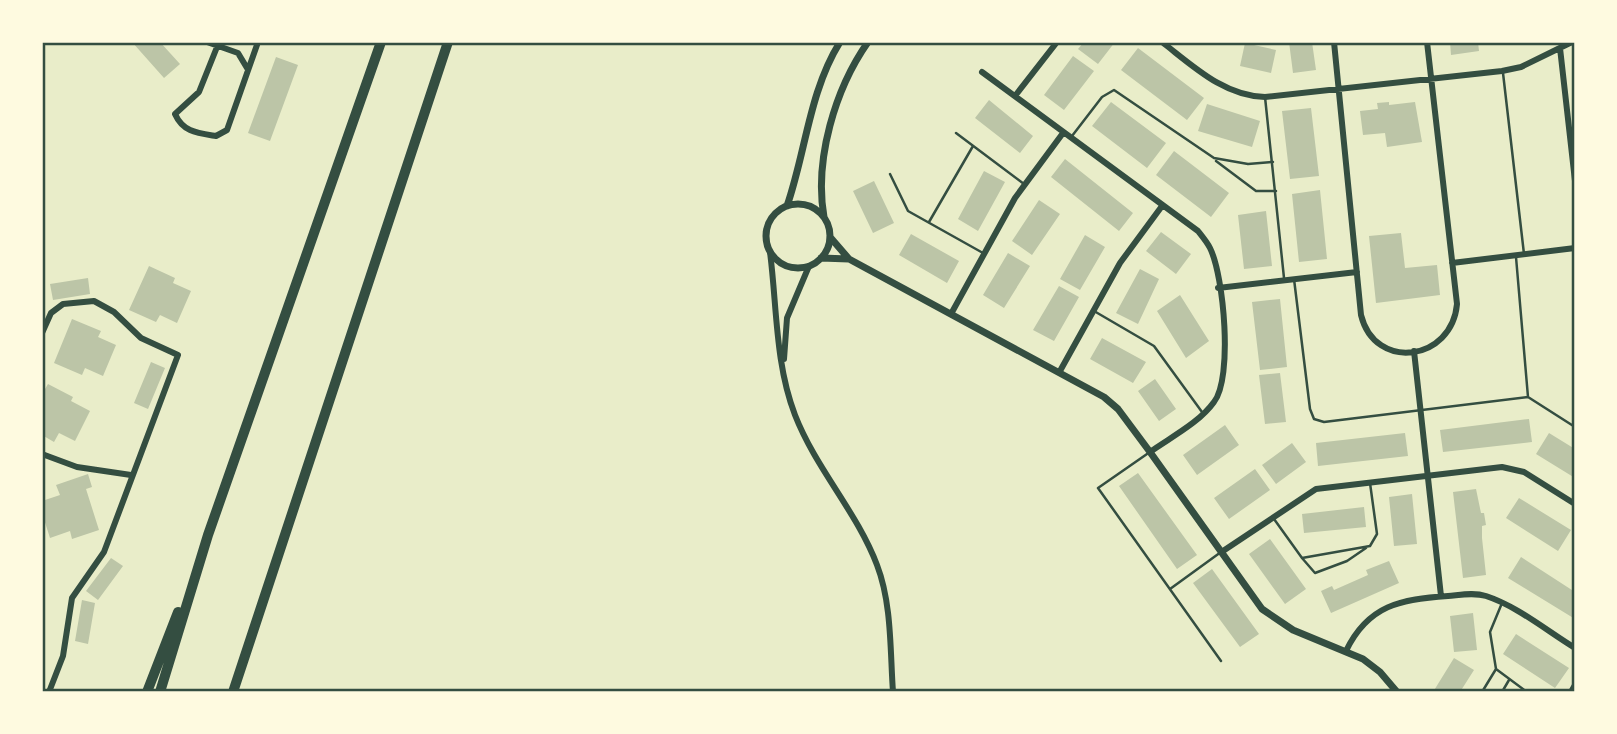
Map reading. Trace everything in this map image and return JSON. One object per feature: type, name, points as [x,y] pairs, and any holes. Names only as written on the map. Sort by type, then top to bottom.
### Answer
[{"type":"highway","points":[[147,692],[208,535],[381,42]]},
{"type":"highway","points":[[233,692],[448,42]]},
{"type":"highway","points":[[160,692],[208,535]]},
{"type":"street","points":[[207,42],[219,44],[238,53],[247,68]]},
{"type":"street","points":[[219,44],[199,92],[175,114],[180,126],[194,133],[216,136],[227,130],[258,42]]},
{"type":"street","points":[[840,42],[818,88],[787,206],[768,223],[766,241],[770,252],[774,319],[795,415],[878,566],[888,614],[893,692]]},
{"type":"street","points":[[868,42],[835,109],[821,176],[824,218],[830,237],[849,259],[1060,371],[1111,403],[1223,551],[1262,610],[1285,626],[1346,651],[1380,671],[1397,692]]},
{"type":"street","points":[[1015,96],[1057,42]]},
{"type":"street","points":[[1162,42],[1208,78],[1251,97],[1502,71],[1521,66],[1572,42]]},
{"type":"street","points":[[1334,42],[1361,315],[1368,333],[1391,350],[1414,351],[1442,340],[1456,321],[1457,304],[1427,42]]},
{"type":"street","points":[[1560,48],[1575,181]]},
{"type":"street","points":[[982,72],[1202,237],[1214,260],[1227,358],[1226,374],[1216,401],[1204,414],[1150,452]]},
{"type":"street","points":[[951,314],[1024,184],[1063,133]]},
{"type":"street","points":[[787,206],[807,206],[824,218]]},
{"type":"street","points":[[1060,371],[1125,256],[1163,206]]},
{"type":"street","points":[[770,252],[783,264],[800,268],[809,266],[821,258],[830,237]]},
{"type":"street","points":[[1452,263],[1575,248]]},
{"type":"street","points":[[821,258],[849,259]]},
{"type":"street","points":[[783,368],[787,318],[809,266]]},
{"type":"street","points":[[1218,288],[1357,272]]},
{"type":"street","points":[[42,333],[51,313],[63,304],[94,301],[114,312],[141,338],[178,355],[131,475],[120,516],[104,552],[72,598],[63,656],[49,692]]},
{"type":"street","points":[[1414,351],[1441,596]]},
{"type":"street","points":[[42,454],[77,467],[131,475]]},
{"type":"street","points":[[1223,551],[1316,489],[1513,468],[1575,504]]},
{"type":"street","points":[[1346,651],[1364,621],[1385,608],[1407,601],[1441,596],[1481,595],[1502,603],[1575,648]]},
{"type":"street","points":[[1571,692],[1575,685]]},
{"type":"lane","points":[[1502,71],[1524,254]]},
{"type":"lane","points":[[1070,138],[1102,97],[1114,90],[1214,158],[1256,191],[1276,191]]},
{"type":"lane","points":[[1265,97],[1285,280]]},
{"type":"lane","points":[[956,133],[1024,184]]},
{"type":"lane","points":[[929,223],[973,146]]},
{"type":"lane","points":[[1214,158],[1248,164],[1273,162]]},
{"type":"lane","points":[[890,174],[908,211],[983,253]]},
{"type":"lane","points":[[1516,256],[1528,397]]},
{"type":"lane","points":[[1294,279],[1310,409],[1314,419],[1324,422],[1528,397],[1575,427]]},
{"type":"lane","points":[[1094,312],[1154,346],[1204,414]]},
{"type":"lane","points":[[1150,452],[1098,488],[1221,662]]},
{"type":"lane","points":[[1272,517],[1310,570],[1325,571],[1370,546],[1377,534],[1370,483]]},
{"type":"lane","points":[[1302,558],[1370,546]]},
{"type":"lane","points":[[1170,589],[1223,551]]},
{"type":"lane","points":[[1482,692],[1496,669],[1490,632],[1502,603]]},
{"type":"lane","points":[[1496,669],[1527,692]]},
{"type":"lane","points":[[1502,692],[1509,680]]},
{"type":"building","points":[[132,42],[160,42],[180,64],[164,78]]},
{"type":"building","points":[[1084,42],[1115,42],[1098,64],[1078,49]]},
{"type":"building","points":[[1289,42],[1312,42],[1316,70],[1293,73]]},
{"type":"building","points":[[1450,42],[1478,42],[1479,51],[1451,55]]},
{"type":"building","points":[[1245,43],[1276,50],[1271,73],[1240,66]]},
{"type":"building","points":[[1138,48],[1204,98],[1187,120],[1121,70]]},
{"type":"building","points":[[1073,56],[1094,71],[1064,110],[1044,95]]},
{"type":"building","points":[[276,57],[298,65],[270,141],[248,133]]},
{"type":"building","points":[[989,100],[1033,136],[1020,153],[975,118]]},
{"type":"building","points":[[1111,102],[1166,143],[1147,168],[1092,126]]},
{"type":"building","points":[[1389,102],[1389,105],[1415,102],[1422,142],[1387,147],[1385,133],[1363,135],[1360,111],[1378,109],[1377,103]]},
{"type":"building","points":[[1207,104],[1260,121],[1252,147],[1198,131]]},
{"type":"building","points":[[1311,108],[1319,176],[1290,179],[1282,111]]},
{"type":"building","points":[[1174,151],[1229,193],[1211,217],[1156,175]]},
{"type":"building","points":[[1065,159],[1133,213],[1119,231],[1051,177]]},
{"type":"building","points":[[984,171],[1005,182],[978,231],[958,219]]},
{"type":"building","points":[[874,181],[894,223],[873,233],[853,191]]},
{"type":"building","points":[[1320,190],[1327,259],[1299,262],[1292,194]]},
{"type":"building","points":[[1039,200],[1060,214],[1032,255],[1012,241]]},
{"type":"building","points":[[1266,211],[1272,266],[1244,269],[1238,215]]},
{"type":"building","points":[[1161,232],[1191,254],[1176,274],[1146,251]]},
{"type":"building","points":[[1401,233],[1405,268],[1437,265],[1440,295],[1376,303],[1369,236]]},
{"type":"building","points":[[911,234],[959,261],[947,283],[899,255]]},
{"type":"building","points":[[1085,235],[1105,247],[1080,290],[1060,279]]},
{"type":"building","points":[[1008,253],[1030,266],[1004,308],[983,295]]},
{"type":"building","points":[[149,266],[175,278],[173,283],[191,291],[177,323],[160,315],[156,322],[129,310]]},
{"type":"building","points":[[1140,269],[1159,279],[1138,324],[1116,313]]},
{"type":"building","points":[[88,278],[90,294],[53,300],[50,284]]},
{"type":"building","points":[[1059,286],[1079,297],[1054,341],[1033,330]]},
{"type":"building","points":[[1180,295],[1209,341],[1186,358],[1157,311]]},
{"type":"building","points":[[1280,299],[1287,367],[1260,370],[1252,302]]},
{"type":"building","points":[[72,319],[101,331],[98,337],[116,345],[103,376],[85,368],[82,375],[54,363]]},
{"type":"building","points":[[1102,338],[1146,362],[1133,383],[1090,359]]},
{"type":"building","points":[[151,362],[165,368],[148,409],[134,403]]},
{"type":"building","points":[[1280,373],[1286,422],[1265,424],[1259,375]]},
{"type":"building","points":[[1155,379],[1176,409],[1159,421],[1138,391]]},
{"type":"building","points":[[48,384],[73,397],[71,401],[90,411],[75,441],[59,433],[54,442],[42,435],[42,394]]},
{"type":"building","points":[[1529,419],[1532,442],[1443,452],[1440,430]]},
{"type":"building","points":[[1225,425],[1239,445],[1197,475],[1183,455]]},
{"type":"building","points":[[1405,433],[1408,456],[1318,466],[1316,443]]},
{"type":"building","points":[[1549,433],[1575,449],[1575,478],[1536,454]]},
{"type":"building","points":[[1292,443],[1306,462],[1276,484],[1262,465]]},
{"type":"building","points":[[1255,469],[1270,490],[1229,519],[1214,498]]},
{"type":"building","points":[[1138,473],[1197,555],[1177,569],[1119,486]]},
{"type":"building","points":[[88,474],[92,487],[86,489],[99,530],[72,539],[70,531],[50,538],[42,513],[42,501],[60,495],[56,485]]},
{"type":"building","points":[[1476,489],[1486,525],[1482,526],[1482,538],[1486,575],[1463,578],[1453,492]]},
{"type":"building","points":[[1412,494],[1417,544],[1394,546],[1389,497]]},
{"type":"building","points":[[1519,498],[1571,530],[1558,551],[1506,518]]},
{"type":"building","points":[[1364,507],[1366,527],[1304,533],[1302,514]]},
{"type":"building","points":[[1270,539],[1306,589],[1285,604],[1249,554]]},
{"type":"building","points":[[1521,557],[1575,592],[1575,619],[1508,578]]},
{"type":"building","points":[[111,558],[123,566],[98,600],[86,591]]},
{"type":"building","points":[[1389,561],[1399,583],[1331,613],[1321,591],[1332,586],[1334,590],[1368,575],[1366,570]]},
{"type":"building","points":[[1212,569],[1259,634],[1240,647],[1193,583]]},
{"type":"building","points":[[82,600],[95,603],[88,644],[75,641]]},
{"type":"building","points":[[1473,613],[1477,650],[1454,652],[1450,616]]},
{"type":"building","points":[[1516,634],[1569,668],[1555,688],[1503,654]]},
{"type":"building","points":[[1454,658],[1474,670],[1460,692],[1433,692]]}]
